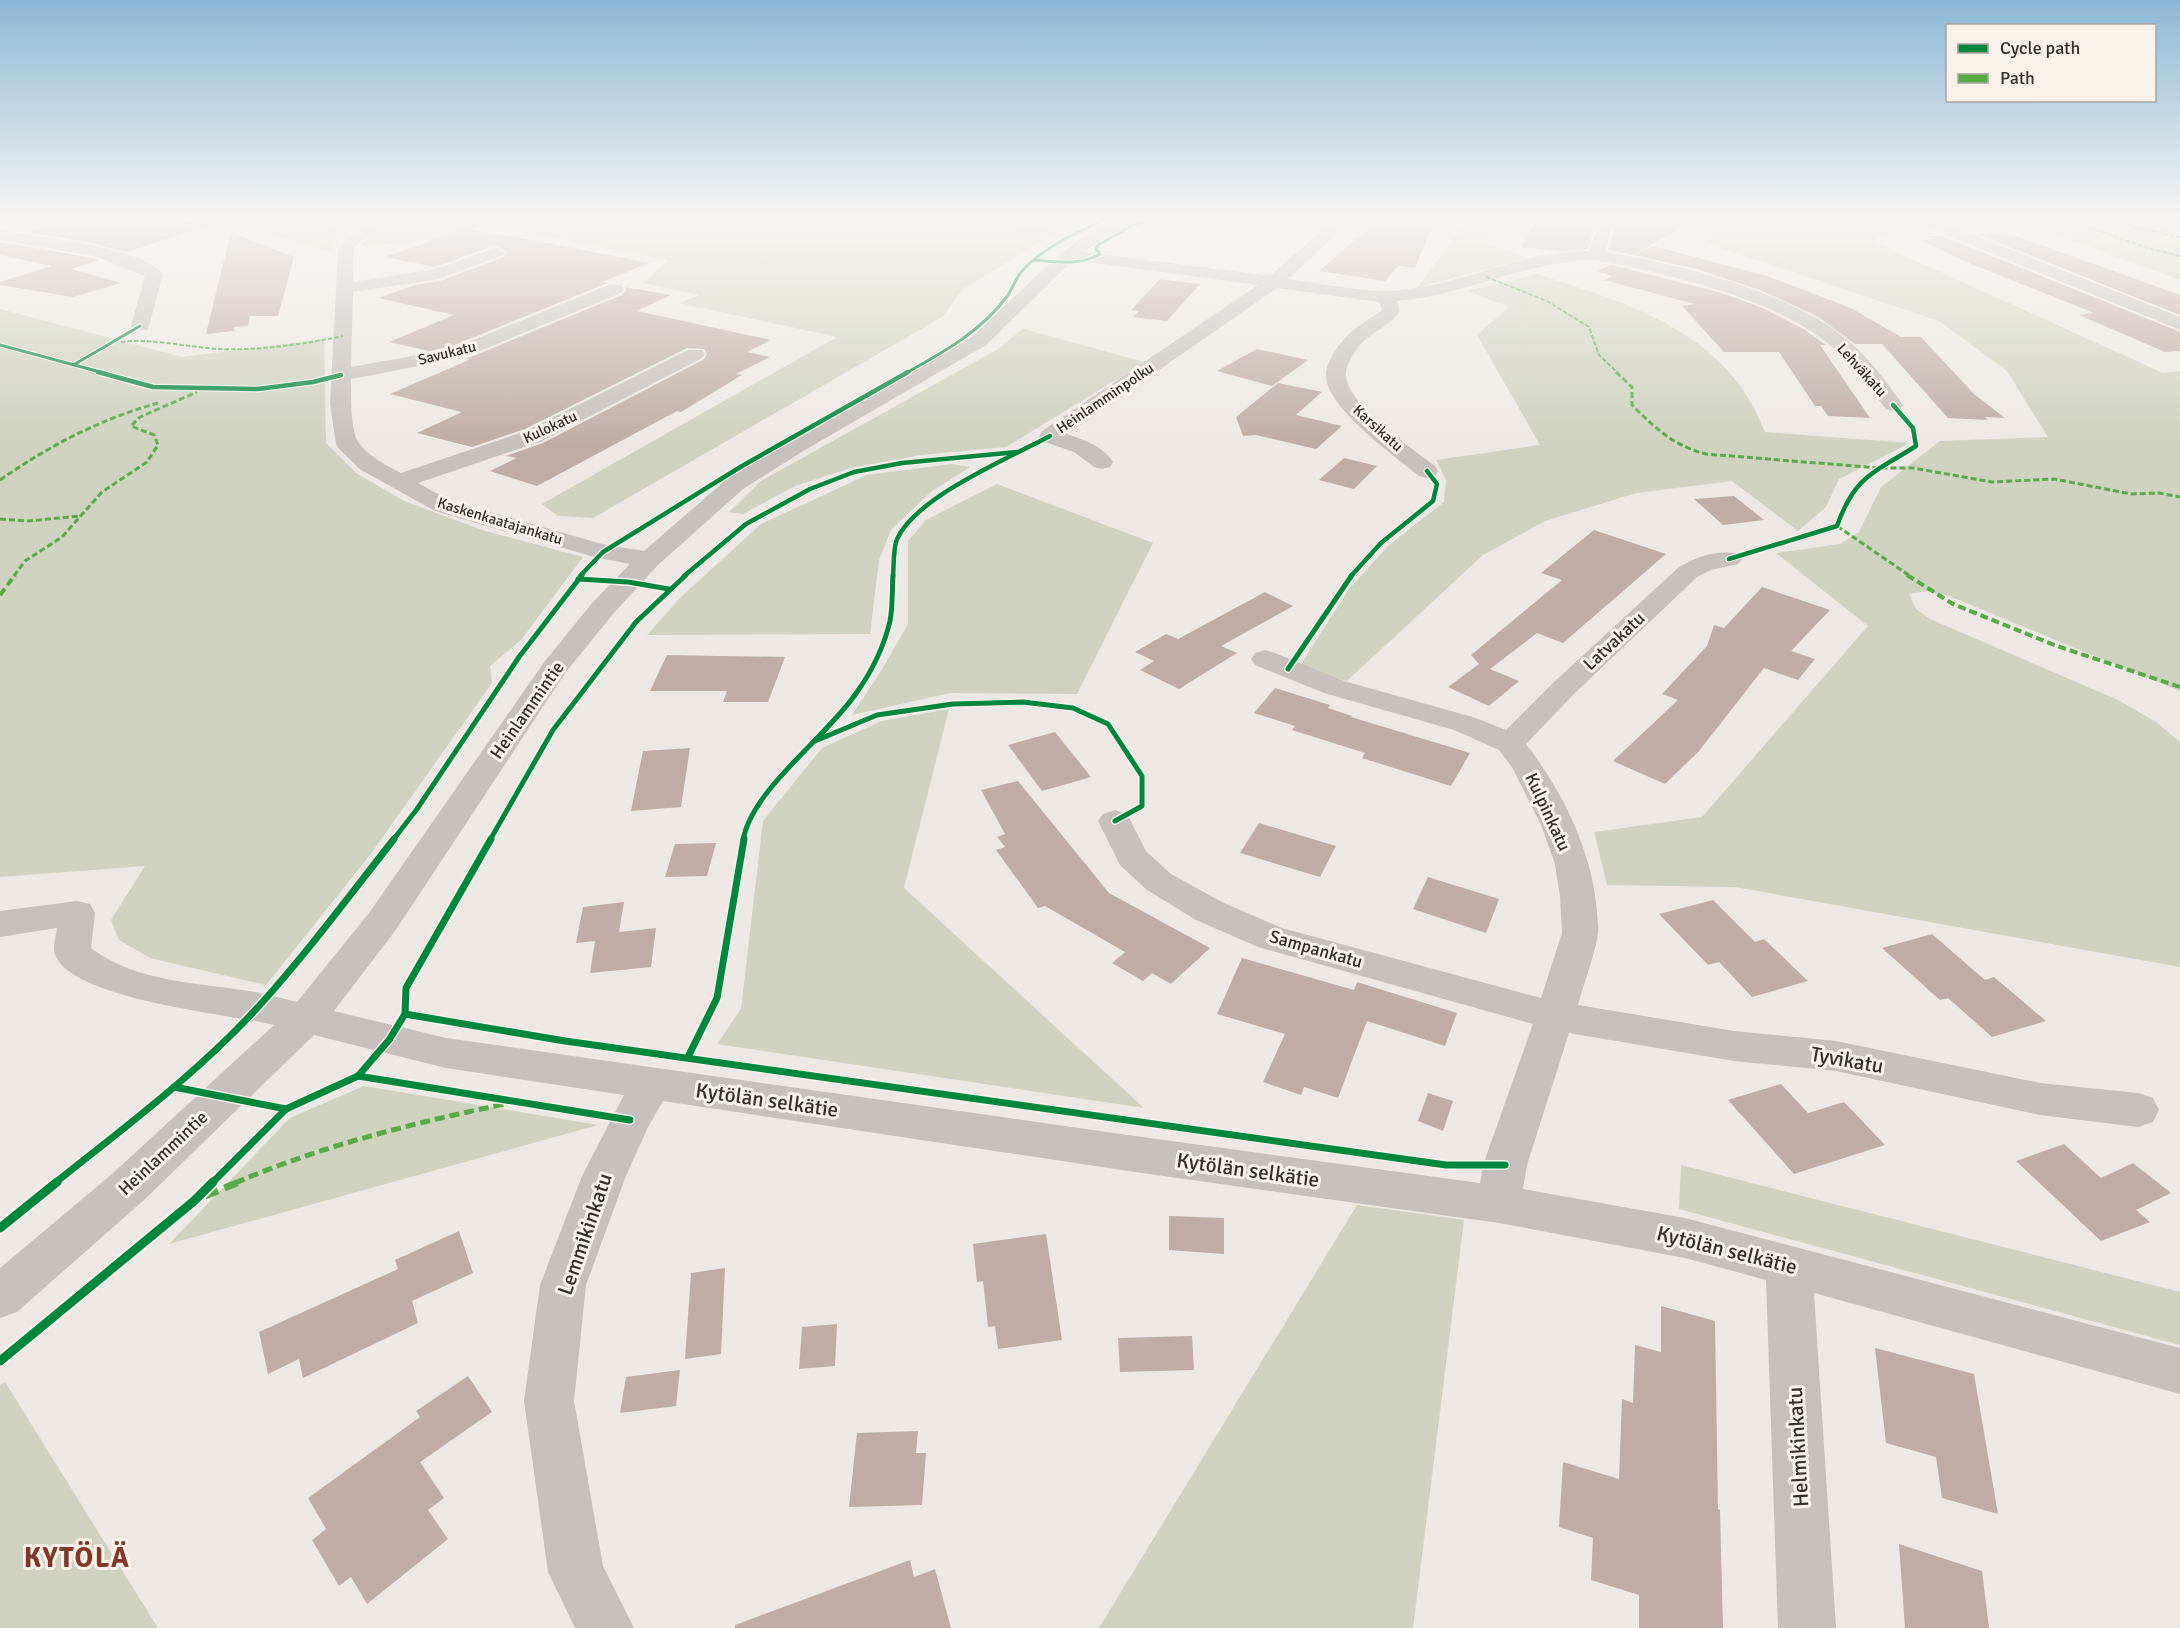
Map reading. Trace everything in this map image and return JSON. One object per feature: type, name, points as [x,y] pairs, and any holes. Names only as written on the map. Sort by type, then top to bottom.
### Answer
[{"type":"street","points":[[140,326],[149,293]]},
{"type":"street","name":"Kaskenkaatajankatu","points":[[345,293],[340,404],[347,444],[369,465],[443,506],[603,552],[649,560]]},
{"type":"street","name":"Savukatu","points":[[341,375],[455,354],[605,293]]},
{"type":"street","name":"Heinlammintie","points":[[0,1297],[128,1187],[305,1020],[382,922],[555,667],[603,608],[649,560],[735,484],[797,445],[979,341],[1001,324],[1032,293]]},
{"type":"street","name":"Heinlamminpolku","points":[[1102,462],[1082,447],[1050,436],[1259,293]]},
{"type":"street","name":"Lehväkatu","points":[[1352,293],[1384,297],[1421,293]]},
{"type":"street","name":"Lehväkatu","points":[[1742,293],[1798,316],[1832,337],[1848,351],[1893,405]]},
{"type":"street","points":[[2104,293],[2180,324]]},
{"type":"street","name":"Karsikatu","points":[[1384,297],[1391,304],[1391,311],[1354,339],[1342,358],[1336,376],[1344,397],[1358,414],[1427,471]]},
{"type":"street","name":"Kulokatu","points":[[397,482],[534,436],[695,354]]},
{"type":"street","name":"Latvakatu","points":[[1510,743],[1564,688],[1688,572],[1704,563],[1730,559]]},
{"type":"street","name":"Kulpinkatu","points":[[1265,659],[1334,687],[1465,723],[1510,743],[1527,766],[1558,825],[1572,864],[1578,897],[1580,933],[1505,1165],[1499,1204]]},
{"type":"street","name":"Sampankatu","points":[[1115,821],[1132,857],[1159,882],[1209,911],[1271,938],[1555,1016]]},
{"type":"street","name":"Kytölän selkätie","points":[[0,924],[77,913],[72,953],[94,970],[161,992],[258,1007],[446,1053],[1136,1154],[1499,1204],[1685,1238],[2180,1371]]},
{"type":"street","name":"Tyvikatu","points":[[1555,1016],[1734,1046],[1836,1056],[2040,1099],[2138,1110]]},
{"type":"street","name":"Lemmikinkatu","points":[[604,1628],[576,1572],[549,1401],[563,1285],[604,1176],[630,1120],[653,1083]]},
{"type":"street","name":"Helmikinkatu","points":[[1789,1266],[1807,1628]]},
{"type":"green space","points":[[690,293],[960,293],[942,317],[593,518],[558,516],[542,504],[837,337],[679,303],[699,295]]},
{"type":"green space","points":[[1472,293],[1594,293],[1606,297],[1671,326],[1700,346],[1726,369],[1748,397],[1765,432],[1910,443],[1839,479],[1826,507],[1798,531],[1732,481],[1636,493],[1545,521],[1483,555],[1347,681],[1299,667],[1349,589],[1389,545],[1444,502],[1446,480],[1436,460],[1540,445],[1477,335],[1509,307]]},
{"type":"green space","points":[[1855,293],[1987,293],[2163,373],[2180,371],[2180,691],[1949,596],[1927,591],[1909,594],[1916,609],[1930,619],[2118,700],[2156,722],[2180,742],[2180,967],[1735,887],[1607,885],[1594,832],[1702,817],[1868,626],[1776,553],[1840,544],[1859,532],[1881,487],[1940,441],[2048,437],[2007,371],[1939,321]]},
{"type":"green space","points":[[0,309],[182,357],[324,339],[326,443],[356,473],[404,501],[485,531],[583,557],[521,640],[490,666],[492,683],[370,855],[266,985],[150,958],[119,940],[111,920],[145,866],[0,877]]},
{"type":"green space","points":[[1023,329],[1145,362],[1006,447],[920,455],[851,468],[795,486],[743,514],[729,512],[761,481],[998,349]]},
{"type":"green space","points":[[952,464],[970,467],[932,491],[891,530],[879,560],[870,634],[647,635],[682,596],[761,524],[867,475]]},
{"type":"green space","points":[[997,484],[1153,543],[1077,694],[950,693],[852,715],[908,624],[908,541],[926,520]]},
{"type":"green space","points":[[949,709],[904,888],[1144,1108],[717,1044],[741,1009],[763,821],[822,748],[882,721]]},
{"type":"green space","points":[[364,1086],[598,1125],[169,1244],[290,1118]]},
{"type":"green space","points":[[1681,1165],[2180,1292],[2180,1345],[1679,1209]]},
{"type":"green space","points":[[1357,1205],[1464,1220],[1413,1628],[1099,1628]]},
{"type":"green space","points":[[5,1382],[158,1628],[0,1628],[0,1385]]},
{"type":"building","points":[[49,293],[87,293],[73,297]]},
{"type":"building","points":[[216,293],[284,293],[278,316],[250,316],[248,326],[234,327],[234,331],[206,334]]},
{"type":"building","points":[[392,293],[583,293],[450,347],[429,351],[389,342],[454,315],[378,298]]},
{"type":"building","points":[[624,293],[659,293],[671,295],[637,311],[771,340],[747,352],[770,357],[736,374],[742,375],[681,412],[677,411],[537,486],[490,471],[517,458],[506,456],[543,443],[703,360],[707,354],[704,349],[687,348],[525,429],[472,447],[417,433],[462,412],[390,394],[469,360],[466,359]]},
{"type":"building","points":[[1147,293],[1192,293],[1167,321],[1133,317],[1139,311],[1131,310]]},
{"type":"building","points":[[1653,293],[1722,293],[1765,309],[1805,330],[1826,345],[1820,345],[1870,418],[1828,416],[1821,406],[1815,406],[1779,352],[1724,352],[1682,306],[1695,304]]},
{"type":"building","points":[[1767,293],[1812,293],[1851,308],[1901,337],[1921,337],[1974,394],[2005,418],[1985,417],[1988,420],[1948,418],[1882,344],[1855,344],[1817,316]]},
{"type":"building","points":[[2044,293],[2083,293],[2180,332],[2180,351],[2165,352],[2079,315],[2094,313]]},
{"type":"building","points":[[2125,293],[2174,293],[2180,295],[2180,315]]},
{"type":"building","points":[[1257,349],[1308,360],[1272,386],[1217,371]]},
{"type":"building","points":[[1278,383],[1322,392],[1296,415],[1342,426],[1316,449],[1256,435],[1243,436],[1236,417]]},
{"type":"building","points":[[1344,458],[1377,466],[1354,489],[1319,480]]},
{"type":"building","points":[[1734,496],[1764,520],[1723,525],[1694,499]]},
{"type":"building","points":[[1594,530],[1666,554],[1563,643],[1537,633],[1490,669],[1519,681],[1489,706],[1448,687],[1479,664],[1471,655],[1562,580],[1541,573]]},
{"type":"building","points":[[1762,587],[1830,610],[1791,651],[1815,659],[1798,680],[1764,668],[1699,751],[1665,784],[1613,761],[1678,700],[1662,694],[1707,646],[1714,625],[1724,628]]},
{"type":"building","points":[[1265,592],[1293,606],[1221,646],[1237,653],[1179,689],[1140,670],[1154,661],[1135,652],[1166,634],[1178,639]]},
{"type":"building","points":[[667,655],[785,657],[768,702],[723,702],[727,691],[650,691]]},
{"type":"building","points":[[1275,688],[1330,705],[1328,708],[1351,717],[1470,753],[1451,786],[1362,758],[1365,753],[1292,730],[1295,726],[1254,713]]},
{"type":"building","points":[[1055,732],[1091,777],[1042,791],[1008,745]]},
{"type":"building","points":[[690,748],[681,807],[631,811],[643,751]]},
{"type":"building","points":[[1018,781],[1109,893],[1210,948],[1171,984],[1152,973],[1143,981],[1112,963],[1125,952],[1045,906],[1038,908],[996,850],[1005,847],[997,837],[1005,834],[981,790]]},
{"type":"building","points":[[1259,823],[1336,846],[1320,877],[1240,853]]},
{"type":"building","points":[[716,843],[707,876],[665,877],[675,844]]},
{"type":"building","points":[[1428,877],[1499,899],[1486,933],[1413,909]]},
{"type":"building","points":[[1713,900],[1755,942],[1764,939],[1808,981],[1752,997],[1719,962],[1708,965],[1659,914]]},
{"type":"building","points":[[624,902],[619,932],[656,928],[651,967],[590,973],[595,941],[576,943],[583,907]]},
{"type":"building","points":[[1932,934],[1985,980],[1994,977],[2046,1021],[1992,1037],[1948,998],[1940,1000],[1882,948]]},
{"type":"building","points":[[1242,958],[1354,990],[1357,982],[1457,1013],[1445,1046],[1367,1021],[1338,1098],[1304,1087],[1301,1095],[1263,1082],[1285,1034],[1217,1014]]},
{"type":"building","points":[[1781,1084],[1808,1113],[1844,1102],[1885,1145],[1794,1174],[1728,1100]]},
{"type":"building","points":[[1428,1093],[1453,1101],[1443,1131],[1418,1121]]},
{"type":"building","points":[[2064,1144],[2101,1178],[2133,1163],[2171,1193],[2136,1210],[2150,1222],[2101,1241],[2016,1161]]},
{"type":"building","points":[[1169,1216],[1224,1218],[1224,1254],[1169,1250]]},
{"type":"building","points":[[459,1231],[473,1273],[412,1301],[418,1323],[303,1378],[299,1359],[268,1374],[259,1332],[398,1269],[395,1260]]},
{"type":"building","points":[[1046,1234],[1062,1340],[998,1349],[995,1326],[988,1327],[983,1281],[977,1282],[973,1244]]},
{"type":"building","points":[[725,1268],[721,1354],[685,1359],[691,1273]]},
{"type":"building","points":[[1661,1306],[1715,1321],[1718,1509],[1720,1510],[1723,1628],[1639,1628],[1639,1595],[1591,1580],[1593,1538],[1559,1527],[1563,1462],[1619,1479],[1622,1399],[1633,1403],[1635,1345],[1661,1352]]},
{"type":"building","points":[[837,1324],[835,1366],[799,1369],[802,1327]]},
{"type":"building","points":[[1192,1336],[1194,1370],[1120,1372],[1118,1338]]},
{"type":"building","points":[[1875,1348],[1974,1374],[1998,1514],[1942,1498],[1936,1457],[1886,1443]]},
{"type":"building","points":[[680,1370],[676,1406],[620,1413],[626,1377]]},
{"type":"building","points":[[468,1376],[492,1412],[420,1462],[444,1498],[428,1510],[448,1539],[367,1604],[351,1577],[339,1586],[312,1540],[326,1529],[308,1498],[420,1417],[416,1411]]},
{"type":"building","points":[[918,1431],[916,1453],[926,1453],[922,1505],[849,1507],[857,1433]]},
{"type":"building","points":[[1899,1544],[1982,1571],[1989,1628],[1905,1628]]},
{"type":"building","points":[[910,1560],[914,1577],[935,1569],[951,1628],[735,1628],[735,1625]]},
{"type":"marked path","points":[[1527,293],[1547,301],[1589,327],[1599,355],[1632,387],[1632,405],[1664,436],[1693,451],[1706,454],[1879,468],[1913,468],[1992,482],[2054,479],[2131,494],[2159,493],[2180,497]]},
{"type":"marked path","points":[[121,342],[138,340],[175,346],[222,349],[312,343],[343,336]]},
{"type":"marked path","points":[[0,595],[25,561],[62,537],[102,492],[147,462],[158,445],[154,435],[131,426],[140,417],[197,392]]},
{"type":"marked path","points":[[0,480],[75,434],[116,416],[158,403]]},
{"type":"marked path","points":[[0,519],[28,521],[80,516]]},
{"type":"marked path","points":[[1837,526],[1879,557],[1953,604],[2057,646],[2180,687]]},
{"type":"marked path","points":[[205,1196],[278,1166],[352,1141],[505,1104]]},
{"type":"cycle path","points":[[0,1228],[174,1087],[258,1007],[336,914],[417,809],[519,657],[578,579],[603,552],[742,466],[949,349],[979,327],[1009,293]]},
{"type":"cycle path","points":[[75,364],[140,326]]},
{"type":"cycle path","points":[[0,345],[153,387],[258,389],[313,382],[341,375]]},
{"type":"cycle path","points":[[1729,559],[1837,526],[1850,494],[1858,483],[1916,446],[1913,428],[1893,405]]},
{"type":"cycle path","points":[[688,1057],[717,998],[746,824],[760,802],[857,693],[879,653],[890,620],[896,541],[909,520],[952,488],[1050,436]]},
{"type":"cycle path","points":[[0,1361],[194,1201],[286,1109],[358,1076],[389,1040],[405,1014],[406,988],[553,730],[636,622],[669,589],[746,524],[810,489],[854,472],[902,463],[1017,452]]},
{"type":"cycle path","points":[[1288,669],[1345,583],[1381,543],[1433,501],[1437,484],[1427,471]]},
{"type":"cycle path","points":[[578,579],[628,582],[669,589]]},
{"type":"cycle path","points":[[815,741],[877,715],[953,704],[1023,702],[1073,708],[1108,724],[1142,776],[1142,806],[1115,821]]},
{"type":"cycle path","points":[[405,1014],[565,1041],[1446,1165],[1505,1165]]},
{"type":"cycle path","points":[[358,1076],[630,1120]]},
{"type":"cycle path","points":[[174,1087],[286,1109]]},
{"type":"district","name":"KYTÖLÄ","points":[[77,1558]]}]
